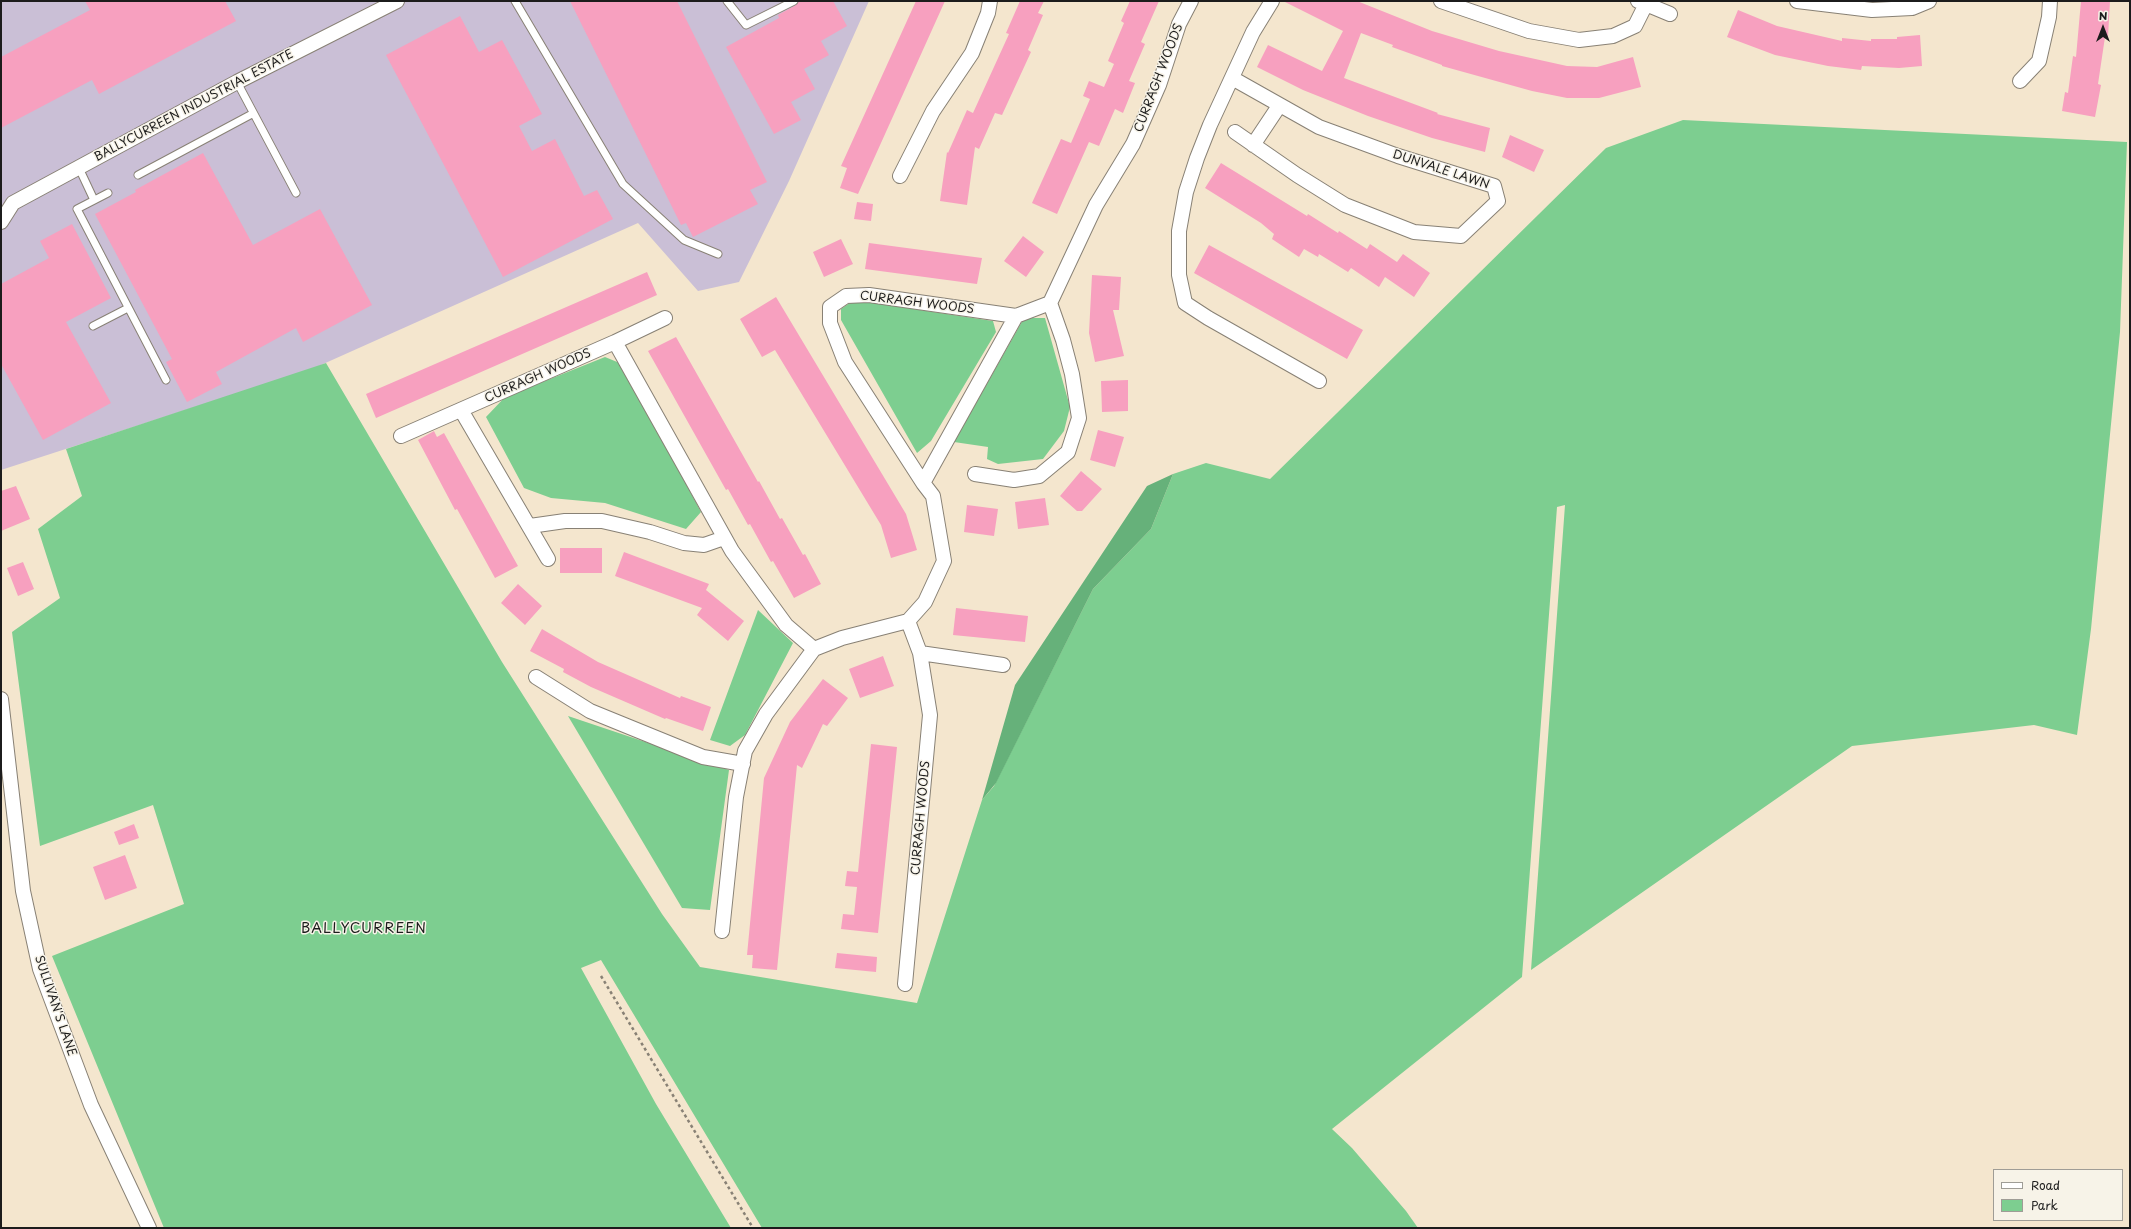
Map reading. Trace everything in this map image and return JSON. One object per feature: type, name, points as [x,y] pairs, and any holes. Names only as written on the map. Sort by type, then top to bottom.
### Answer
[{"type":"street","name":"BALLYCURREEN INDUSTRIAL ESTATE","points":[[1,222],[13,203],[236,82],[397,1]]},
{"type":"street","points":[[900,176],[932,111],[972,53],[988,13],[990,1]]},
{"type":"street","name":"CURRAGH WOODS","points":[[905,984],[930,715],[920,653],[908,621],[925,602],[944,560],[933,496],[922,483],[845,362],[830,323],[830,307],[846,296],[869,295],[1016,316],[1050,303],[1096,205],[1133,144],[1159,85],[1180,24],[1191,1]]},
{"type":"street","points":[[1272,1],[1253,32],[1210,125],[1194,165],[1186,192],[1180,232],[1179,275],[1185,303],[1208,318],[1319,381]]},
{"type":"street","points":[[1441,1],[1529,31],[1579,40],[1614,36],[1635,26],[1642,3],[1670,14]]},
{"type":"street","points":[[1797,1],[1872,10],[1912,8],[1929,1]]},
{"type":"street","points":[[2020,81],[2039,61],[2049,17],[2050,1]]},
{"type":"street","name":"DUNVALE LAWN","points":[[1232,78],[1279,106],[1319,127],[1398,156],[1494,186],[1498,201],[1461,236],[1414,232],[1345,205],[1235,132]]},
{"type":"street","points":[[1253,145],[1279,106]]},
{"type":"street","points":[[975,474],[1014,480],[1039,476],[1068,452],[1079,418],[1072,374],[1063,336],[1050,303]]},
{"type":"street","points":[[922,483],[1016,316]]},
{"type":"street","name":"CURRAGH WOODS","points":[[401,436],[615,342],[665,318]]},
{"type":"street","points":[[615,342],[724,538],[786,625],[814,649]]},
{"type":"street","points":[[461,410],[548,559]]},
{"type":"street","points":[[530,526],[565,521],[602,521],[650,532],[684,544],[704,545],[724,538]]},
{"type":"street","points":[[722,931],[736,797],[745,751],[766,714],[814,649],[842,638],[908,621]]},
{"type":"street","points":[[920,653],[1003,665]]},
{"type":"street","points":[[536,677],[590,711],[703,757],[743,764]]},
{"type":"street","name":"SULLIVAN'S LANE","points":[[1,699],[23,891],[40,969],[91,1105],[149,1228]]},
{"type":"lane","points":[[516,1],[623,184],[684,240],[718,254]]},
{"type":"lane","points":[[727,1],[746,25],[794,1]]},
{"type":"lane","points":[[236,82],[296,193]]},
{"type":"lane","points":[[138,174],[252,114]]},
{"type":"lane","points":[[79,168],[94,200]]},
{"type":"lane","points":[[108,193],[77,209],[166,380]]},
{"type":"lane","points":[[93,326],[128,308]]},
{"type":"path","points":[[601,976],[753,1228]]},
{"type":"shaded area","points":[[1,1],[869,1],[789,181],[739,282],[698,291],[638,223],[312,369],[1,470]]},
{"type":"green space","points":[[1683,120],[2127,142],[2120,332],[2091,629],[2077,735],[2034,725],[1852,746],[1531,970],[1565,505],[1557,507],[1522,977],[1332,1129],[1352,1148],[1406,1211],[1418,1228],[762,1228],[601,960],[581,968],[656,1104],[731,1228],[164,1228],[52,956],[184,904],[153,805],[40,846],[12,632],[60,598],[38,529],[82,496],[66,449],[326,363],[502,662],[662,914],[700,967],[917,1003],[982,800],[994,786],[1093,589],[1151,529],[1173,474],[1206,463],[1270,479],[1606,148]]},
{"type":"green space","points":[[854,300],[993,321],[996,332],[931,441],[917,453],[841,320],[841,309]]},
{"type":"green space","points":[[1024,318],[1045,318],[1070,407],[1064,431],[1043,459],[998,464],[987,459],[988,447],[954,442]]},
{"type":"green space","points":[[605,357],[622,364],[701,512],[686,529],[605,503],[551,498],[524,488],[486,417],[505,397]]},
{"type":"green space","points":[[1173,474],[1151,529],[1093,589],[996,783],[982,800],[1015,685],[1147,486]]},
{"type":"green space","points":[[758,610],[793,643],[745,735],[730,746],[710,740]]},
{"type":"green space","points":[[568,716],[729,770],[710,910],[682,908]]},
{"type":"building","points":[[85,1],[225,1],[236,21],[99,94],[92,80],[1,128],[1,57],[90,10]]},
{"type":"building","points":[[570,1],[677,1],[767,182],[750,190],[758,204],[693,237],[686,223],[681,225]]},
{"type":"building","points":[[799,1],[833,1],[847,26],[821,41],[829,55],[804,69],[815,89],[791,102],[801,120],[774,134],[726,47],[779,18],[778,15],[796,5]]},
{"type":"building","points":[[916,1],[945,1],[858,194],[840,188],[847,168],[841,166]]},
{"type":"building","points":[[1020,1],[1044,1],[1038,13],[1043,15],[1028,50],[1031,52],[1002,115],[995,113],[979,149],[975,147],[967,205],[940,201],[947,152],[948,153],[967,110],[973,113],[1009,34],[1006,33]]},
{"type":"building","points":[[1130,1],[1159,1],[1141,42],[1145,44],[1129,81],[1135,83],[1123,113],[1115,109],[1099,146],[1089,142],[1057,214],[1032,203],[1061,139],[1071,143],[1090,99],[1083,96],[1089,81],[1104,87],[1114,64],[1108,61],[1124,23],[1121,21]]},
{"type":"building","points":[[1283,1],[1357,1],[1432,31],[1499,51],[1567,66],[1597,67],[1633,57],[1641,87],[1599,98],[1567,98],[1532,91],[1442,66],[1392,47],[1393,45],[1361,33],[1344,78],[1438,113],[1437,114],[1490,128],[1485,152],[1432,138],[1368,116],[1303,90],[1257,67],[1268,45],[1322,71],[1343,31]]},
{"type":"building","points":[[2081,1],[2110,1],[2108,37],[2105,37],[2098,84],[2101,85],[2095,117],[2062,111],[2065,92],[2068,93],[2073,56],[2076,57]]},
{"type":"building","points":[[1738,10],[1777,26],[1842,41],[1842,38],[1871,41],[1871,39],[1897,39],[1897,37],[1920,35],[1922,66],[1899,68],[1862,66],[1861,70],[1828,66],[1775,55],[1727,37]]},
{"type":"building","points":[[460,16],[479,52],[502,40],[542,114],[519,126],[532,151],[555,139],[584,196],[597,190],[613,219],[503,277],[386,55]]},
{"type":"building","points":[[1510,135],[1544,150],[1534,172],[1502,157]]},
{"type":"building","points":[[203,153],[253,245],[320,209],[372,305],[303,342],[296,328],[216,372],[222,384],[187,402],[166,362],[172,359],[95,214],[136,192],[135,190]]},
{"type":"building","points":[[1221,163],[1307,216],[1308,214],[1338,233],[1339,231],[1367,249],[1370,244],[1397,262],[1403,254],[1430,273],[1414,297],[1385,277],[1379,287],[1351,268],[1348,272],[1319,254],[1318,257],[1304,249],[1299,257],[1272,239],[1274,234],[1261,223],[1205,188]]},
{"type":"building","points":[[857,202],[873,204],[871,221],[854,219]]},
{"type":"building","points":[[72,224],[111,298],[66,322],[111,403],[43,440],[1,364],[1,284],[49,258],[40,241]]},
{"type":"building","points":[[1023,236],[1044,252],[1026,277],[1004,261]]},
{"type":"building","points":[[841,239],[853,264],[824,277],[813,252]]},
{"type":"building","points":[[869,243],[982,258],[977,284],[865,269]]},
{"type":"building","points":[[1209,245],[1363,330],[1347,359],[1194,273]]},
{"type":"building","points":[[647,272],[657,295],[376,418],[366,394]]},
{"type":"building","points":[[1092,275],[1121,277],[1119,310],[1113,310],[1124,356],[1095,362],[1089,333]]},
{"type":"building","points":[[776,297],[906,514],[917,550],[891,558],[881,525],[775,350],[762,357],[740,319]]},
{"type":"building","points":[[676,337],[758,482],[759,481],[780,519],[782,518],[803,555],[805,554],[821,584],[794,598],[773,561],[771,562],[750,524],[748,525],[728,489],[726,490],[648,351]]},
{"type":"building","points":[[1128,380],[1128,411],[1102,412],[1101,381]]},
{"type":"building","points":[[1098,430],[1124,437],[1115,467],[1090,460]]},
{"type":"building","points":[[434,431],[437,437],[444,433],[518,566],[495,578],[457,509],[455,510],[418,440]]},
{"type":"building","points":[[1081,471],[1102,489],[1082,511],[1077,511],[1060,496]]},
{"type":"building","points":[[16,486],[30,519],[1,531],[1,491]]},
{"type":"building","points":[[1045,498],[1049,525],[1018,529],[1015,502]]},
{"type":"building","points":[[967,505],[998,509],[994,536],[964,532]]},
{"type":"building","points":[[560,548],[602,548],[602,573],[560,573]]},
{"type":"building","points":[[624,552],[709,584],[706,590],[744,621],[728,641],[697,615],[702,608],[615,576]]},
{"type":"building","points":[[23,562],[34,589],[18,596],[7,568]]},
{"type":"building","points":[[518,584],[542,606],[525,625],[501,603]]},
{"type":"building","points":[[956,608],[1028,616],[1025,642],[953,635]]},
{"type":"building","points":[[542,629],[598,662],[680,698],[681,696],[711,707],[703,731],[666,718],[665,719],[591,687],[563,672],[564,669],[530,651]]},
{"type":"building","points":[[883,656],[894,686],[860,698],[849,669]]},
{"type":"building","points":[[823,679],[848,698],[827,726],[823,724],[802,768],[797,765],[777,970],[752,968],[753,955],[747,955],[764,778],[790,722]]},
{"type":"building","points":[[871,744],[897,747],[878,933],[841,929],[843,914],[854,915],[857,887],[845,886],[847,871],[858,872]]},
{"type":"building","points":[[134,824],[139,838],[119,845],[114,832]]},
{"type":"building","points":[[125,855],[137,888],[105,900],[93,867]]},
{"type":"building","points":[[837,953],[877,957],[876,972],[835,968]]},
{"type":"district","name":"BALLYCURREEN","points":[[364,929]]}]
